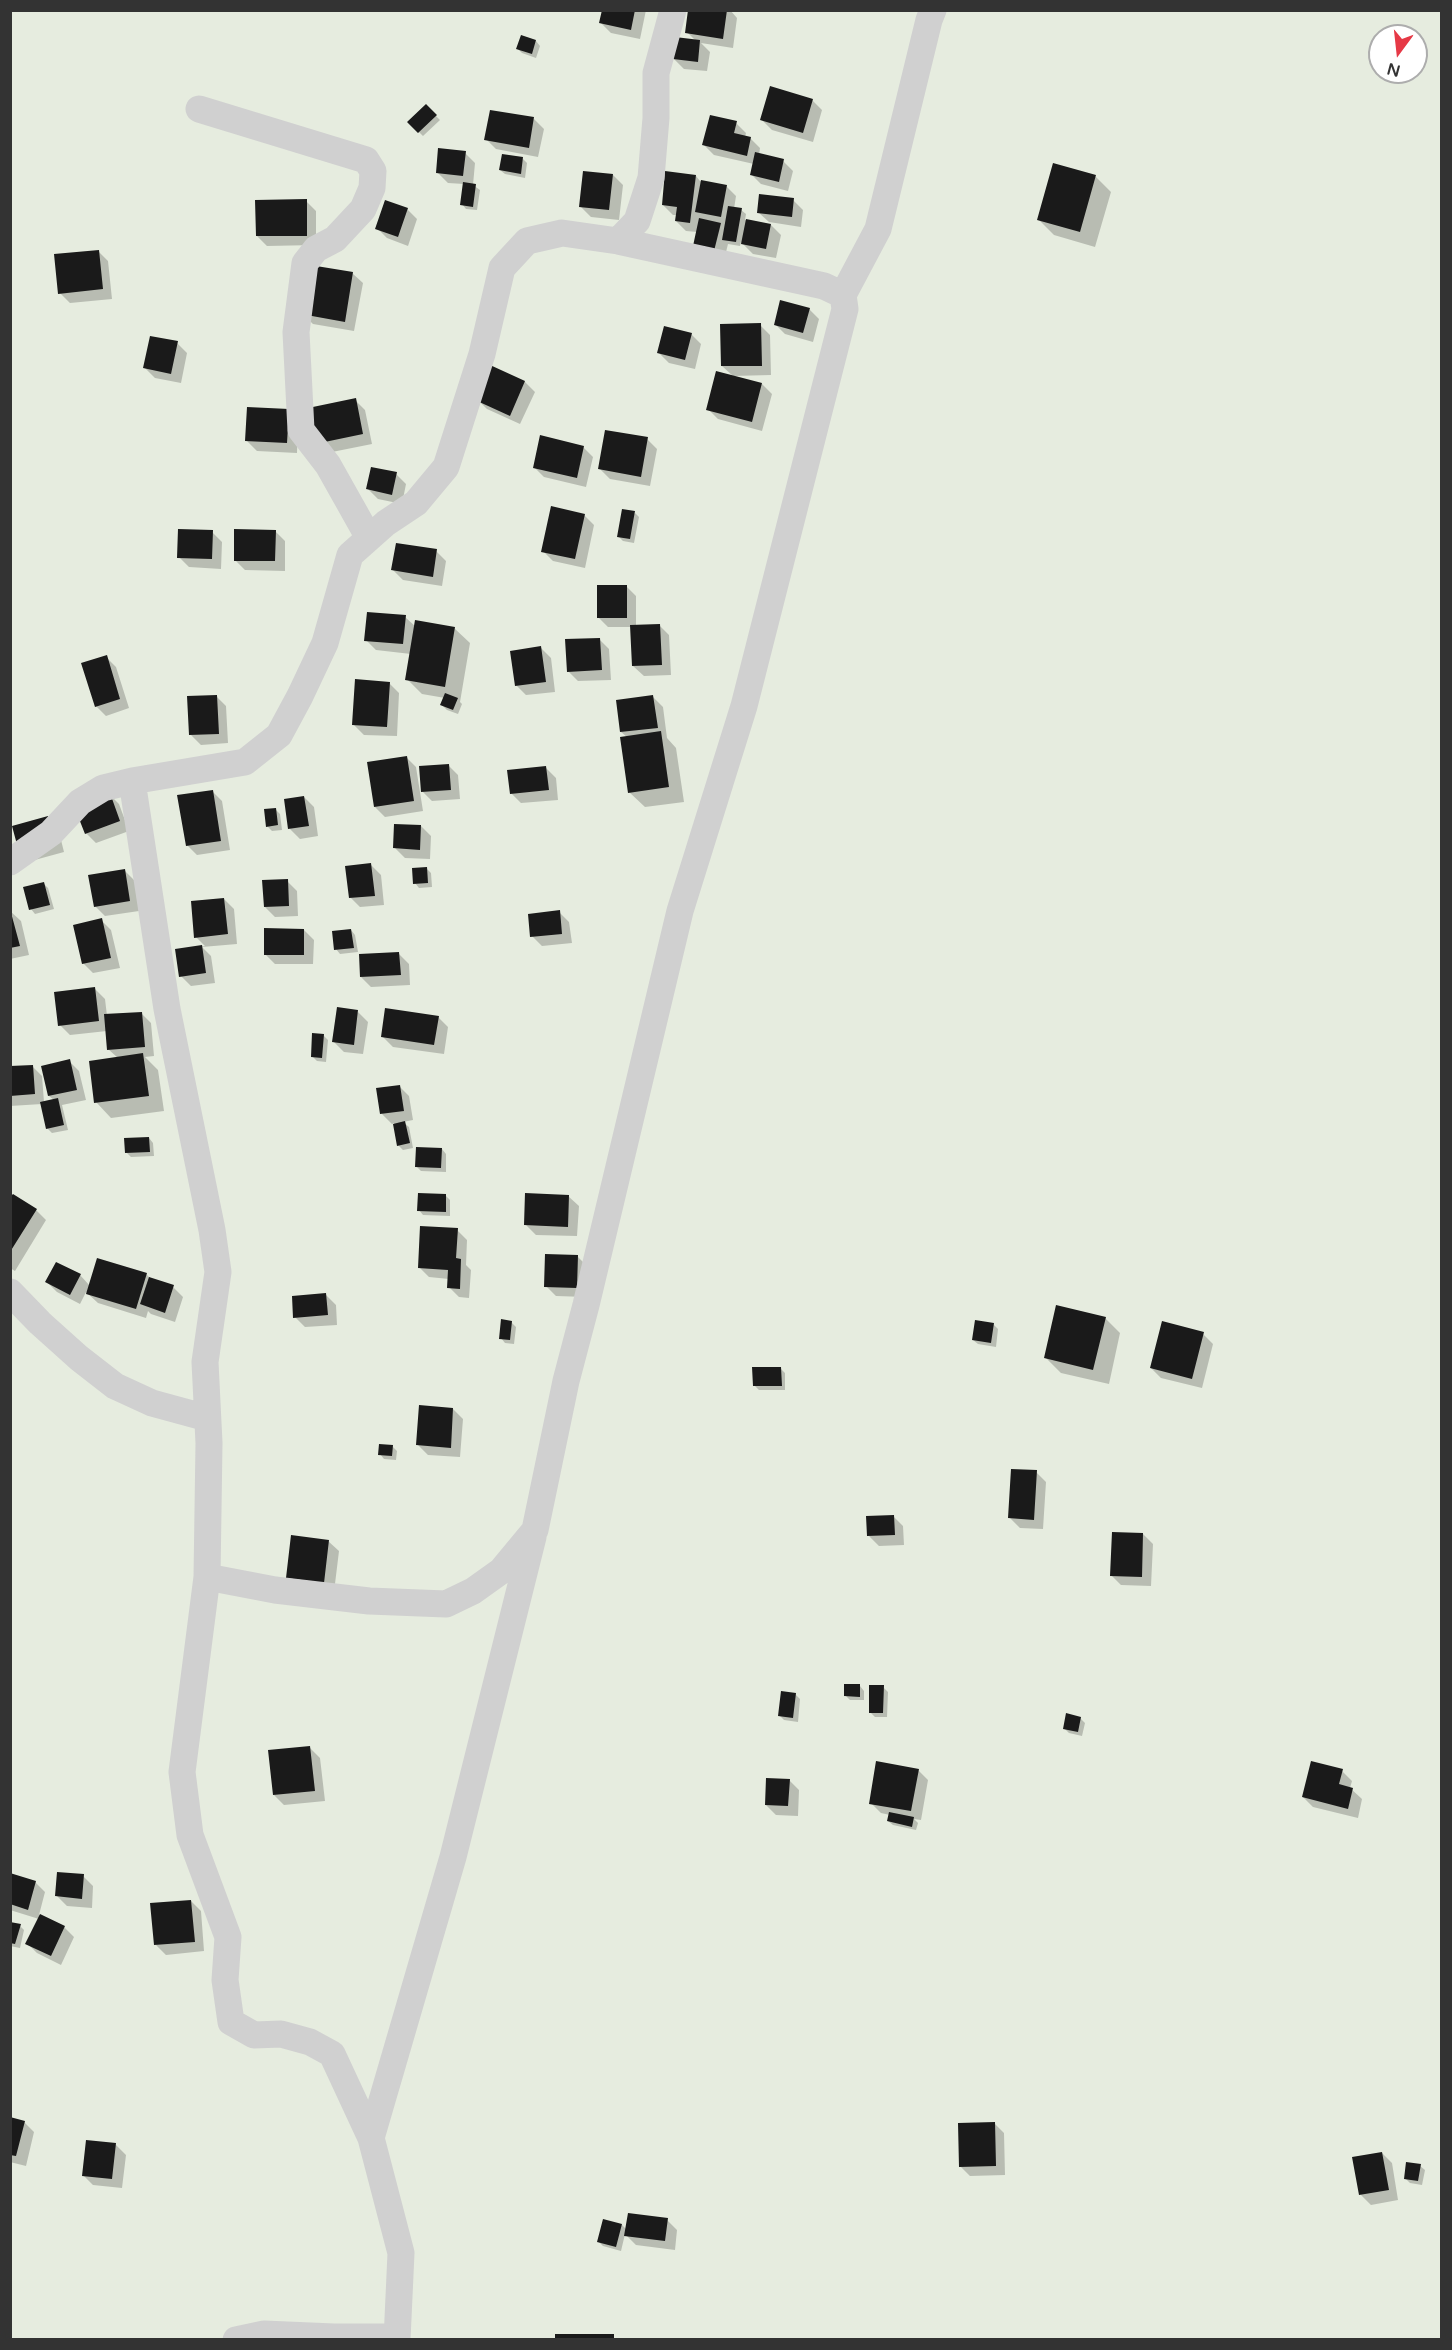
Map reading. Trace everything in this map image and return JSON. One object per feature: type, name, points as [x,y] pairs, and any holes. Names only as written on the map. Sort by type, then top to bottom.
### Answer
[{"type":"street","points":[[618,241],[637,221],[651,178],[656,118],[656,73],[673,10]]},
{"type":"street","points":[[371,2138],[453,1857],[535,1530],[566,1381],[680,911],[744,706],[845,309],[843,295],[878,229],[928,20],[933,10]]},
{"type":"street","points":[[199,109],[366,160],[373,171],[372,188],[363,209],[335,239],[316,249],[305,262],[296,332],[302,430],[328,465],[369,538]]},
{"type":"street","points":[[10,862],[51,833],[80,802],[103,788],[245,762],[279,735],[325,643],[350,555],[416,503],[446,467],[482,354],[502,268],[527,241],[562,233],[618,241],[824,286],[843,295]]},
{"type":"street","points":[[132,781],[167,1009],[212,1230],[218,1272],[205,1362],[209,1453],[207,1577],[182,1772],[190,1835],[228,1937],[225,1980],[231,2022],[254,2035],[281,2034],[310,2042],[332,2054],[371,2138],[401,2253],[397,2338],[264,2334],[236,2340]]},
{"type":"street","points":[[10,1292],[71,1351],[115,1386],[152,1403],[207,1418]]},
{"type":"street","points":[[207,1577],[286,1592],[369,1601],[446,1604],[473,1591],[501,1571],[535,1530]]},
{"type":"shaded area","points":[[11,11],[1441,11],[1441,2339],[11,2339]]},
{"type":"building","points":[[602,10],[635,10],[631,30],[599,23]]},
{"type":"building","points":[[688,10],[727,10],[723,39],[685,33]]},
{"type":"building","points":[[521,35],[536,40],[532,54],[516,49]]},
{"type":"building","points":[[675,37],[700,40],[698,62],[673,59]]},
{"type":"building","points":[[770,86],[813,99],[803,133],[760,120]]},
{"type":"building","points":[[426,104],[437,115],[418,133],[407,122]]},
{"type":"building","points":[[490,110],[534,117],[529,148],[484,140]]},
{"type":"building","points":[[710,115],[737,121],[734,133],[751,137],[747,156],[702,145]]},
{"type":"building","points":[[438,148],[466,151],[463,176],[436,173]]},
{"type":"building","points":[[755,152],[784,159],[779,182],[750,175]]},
{"type":"building","points":[[502,154],[523,157],[521,174],[499,170]]},
{"type":"building","points":[[1053,163],[1096,175],[1080,232],[1037,220]]},
{"type":"building","points":[[583,171],[613,174],[609,210],[579,207]]},
{"type":"building","points":[[665,171],[696,175],[690,223],[675,221],[677,207],[662,205]]},
{"type":"building","points":[[701,180],[727,185],[721,217],[695,212]]},
{"type":"building","points":[[463,182],[476,184],[473,207],[460,205]]},
{"type":"building","points":[[759,194],[794,198],[792,217],[757,213]]},
{"type":"building","points":[[307,199],[307,236],[256,236],[255,200]]},
{"type":"building","points":[[385,200],[408,208],[398,237],[375,229]]},
{"type":"building","points":[[728,206],[742,208],[736,242],[722,240]]},
{"type":"building","points":[[699,218],[721,223],[714,251],[693,246]]},
{"type":"building","points":[[746,219],[771,224],[766,249],[741,244]]},
{"type":"building","points":[[99,250],[103,289],[58,294],[54,254]]},
{"type":"building","points":[[310,265],[353,272],[345,322],[301,314]]},
{"type":"building","points":[[780,300],[810,308],[803,333],[774,325]]},
{"type":"building","points":[[761,323],[762,366],[721,366],[720,324]]},
{"type":"building","points":[[664,326],[692,333],[685,360],[657,353]]},
{"type":"building","points":[[150,336],[178,341],[171,374],[143,368]]},
{"type":"building","points":[[490,365],[525,381],[510,416],[475,400]]},
{"type":"building","points":[[716,371],[762,383],[752,422],[706,410]]},
{"type":"building","points":[[356,398],[363,434],[315,444],[308,408]]},
{"type":"building","points":[[247,407],[289,409],[287,443],[245,441]]},
{"type":"building","points":[[605,430],[648,437],[641,477],[598,469]]},
{"type":"building","points":[[540,435],[584,446],[577,478],[533,468]]},
{"type":"building","points":[[371,467],[397,472],[392,495],[366,489]]},
{"type":"building","points":[[551,506],[585,514],[575,559],[541,552]]},
{"type":"building","points":[[622,509],[635,511],[630,539],[617,537]]},
{"type":"building","points":[[178,529],[213,530],[212,559],[177,558]]},
{"type":"building","points":[[234,529],[276,530],[275,561],[234,561]]},
{"type":"building","points":[[396,543],[437,549],[433,577],[391,570]]},
{"type":"building","points":[[597,585],[627,585],[627,618],[597,618]]},
{"type":"building","points":[[367,612],[406,615],[403,644],[364,641]]},
{"type":"building","points":[[415,620],[455,627],[445,687],[405,680]]},
{"type":"building","points":[[660,624],[662,665],[632,666],[630,625]]},
{"type":"building","points":[[600,638],[602,670],[567,672],[565,639]]},
{"type":"building","points":[[541,646],[546,682],[515,686],[510,651]]},
{"type":"building","points":[[107,655],[120,699],[95,707],[81,663]]},
{"type":"building","points":[[355,679],[390,682],[387,727],[352,725]]},
{"type":"building","points":[[445,693],[458,698],[453,710],[440,705]]},
{"type":"building","points":[[217,695],[219,734],[189,735],[187,696]]},
{"type":"building","points":[[653,695],[658,728],[620,732],[616,700]]},
{"type":"building","points":[[661,731],[669,787],[628,793],[620,737]]},
{"type":"building","points":[[407,756],[414,801],[374,807],[367,762]]},
{"type":"building","points":[[449,764],[451,790],[421,792],[419,766]]},
{"type":"building","points":[[546,766],[549,790],[510,794],[507,770]]},
{"type":"building","points":[[213,790],[221,841],[186,846],[177,795]]},
{"type":"building","points":[[110,793],[120,821],[85,834],[74,806]]},
{"type":"building","points":[[304,796],[309,826],[288,829],[284,799]]},
{"type":"building","points":[[276,808],[278,825],[266,827],[264,809]]},
{"type":"building","points":[[48,816],[55,842],[19,852],[12,826]]},
{"type":"building","points":[[394,824],[421,825],[420,850],[393,848]]},
{"type":"building","points":[[371,863],[375,896],[349,898],[345,866]]},
{"type":"building","points":[[427,867],[428,883],[413,884],[412,868]]},
{"type":"building","points":[[125,869],[130,901],[94,907],[88,875]]},
{"type":"building","points":[[288,879],[289,906],[264,907],[262,880]]},
{"type":"building","points":[[44,882],[50,905],[29,910],[23,887]]},
{"type":"building","points":[[224,898],[228,934],[194,938],[191,901]]},
{"type":"building","points":[[10,909],[20,946],[10,948]]},
{"type":"building","points":[[560,910],[562,934],[530,937],[528,914]]},
{"type":"building","points":[[102,918],[111,958],[82,964],[73,925]]},
{"type":"building","points":[[264,928],[304,929],[304,955],[264,955]]},
{"type":"building","points":[[351,929],[354,948],[334,950],[332,931]]},
{"type":"building","points":[[202,945],[206,973],[179,977],[175,949]]},
{"type":"building","points":[[399,952],[401,975],[360,977],[359,954]]},
{"type":"building","points":[[95,987],[99,1021],[58,1026],[54,992]]},
{"type":"building","points":[[337,1007],[358,1010],[354,1045],[332,1042]]},
{"type":"building","points":[[385,1008],[439,1016],[434,1045],[381,1037]]},
{"type":"building","points":[[142,1012],[145,1047],[107,1050],[104,1014]]},
{"type":"building","points":[[312,1033],[324,1034],[322,1058],[311,1057]]},
{"type":"building","points":[[143,1053],[149,1096],[94,1103],[89,1061]]},
{"type":"building","points":[[70,1059],[77,1090],[48,1096],[41,1066]]},
{"type":"building","points":[[33,1065],[35,1094],[10,1096],[10,1066]]},
{"type":"building","points":[[400,1085],[404,1111],[380,1114],[376,1088]]},
{"type":"building","points":[[58,1098],[64,1125],[46,1129],[40,1102]]},
{"type":"building","points":[[405,1121],[410,1143],[397,1146],[393,1124]]},
{"type":"building","points":[[149,1137],[150,1152],[125,1153],[124,1138]]},
{"type":"building","points":[[416,1147],[442,1148],[441,1168],[415,1167]]},
{"type":"building","points":[[418,1193],[446,1194],[446,1212],[417,1211]]},
{"type":"building","points":[[525,1193],[569,1195],[568,1227],[524,1225]]},
{"type":"building","points":[[13,1194],[37,1209],[10,1252],[10,1197]]},
{"type":"building","points":[[420,1226],[458,1228],[456,1258],[461,1259],[460,1289],[447,1288],[448,1270],[418,1268]]},
{"type":"building","points":[[545,1254],[578,1255],[577,1288],[544,1287]]},
{"type":"building","points":[[97,1258],[147,1273],[136,1309],[86,1294]]},
{"type":"building","points":[[56,1262],[81,1274],[70,1295],[45,1282]]},
{"type":"building","points":[[149,1277],[174,1285],[165,1313],[140,1304]]},
{"type":"building","points":[[326,1293],[328,1315],[293,1318],[292,1296]]},
{"type":"building","points":[[1056,1305],[1106,1317],[1093,1370],[1044,1358]]},
{"type":"building","points":[[501,1319],[512,1321],[510,1340],[499,1339]]},
{"type":"building","points":[[975,1320],[994,1323],[991,1343],[972,1340]]},
{"type":"building","points":[[1162,1321],[1204,1332],[1192,1379],[1150,1368]]},
{"type":"building","points":[[752,1367],[781,1367],[782,1386],[753,1386]]},
{"type":"building","points":[[419,1405],[453,1408],[451,1448],[416,1445]]},
{"type":"building","points":[[379,1444],[393,1445],[392,1456],[378,1455]]},
{"type":"building","points":[[1011,1469],[1037,1470],[1034,1520],[1008,1518]]},
{"type":"building","points":[[894,1515],[895,1535],[867,1536],[866,1516]]},
{"type":"building","points":[[1112,1532],[1143,1533],[1142,1577],[1110,1576]]},
{"type":"building","points":[[291,1535],[329,1540],[324,1583],[286,1578]]},
{"type":"building","points":[[844,1684],[860,1684],[860,1697],[844,1696]]},
{"type":"building","points":[[869,1685],[884,1685],[883,1713],[869,1713]]},
{"type":"building","points":[[781,1691],[796,1693],[793,1718],[778,1716]]},
{"type":"building","points":[[1066,1713],[1081,1717],[1078,1732],[1063,1729]]},
{"type":"building","points":[[310,1746],[315,1791],[273,1795],[268,1750]]},
{"type":"building","points":[[876,1761],[919,1769],[911,1811],[869,1804]]},
{"type":"building","points":[[1311,1761],[1343,1769],[1339,1784],[1353,1788],[1348,1809],[1302,1797]]},
{"type":"building","points":[[766,1778],[790,1779],[788,1806],[765,1805]]},
{"type":"building","points":[[889,1812],[914,1817],[912,1827],[887,1821]]},
{"type":"building","points":[[57,1872],[84,1874],[82,1899],[55,1896]]},
{"type":"building","points":[[10,1873],[36,1881],[28,1910],[10,1904]]},
{"type":"building","points":[[191,1900],[195,1942],[154,1945],[150,1903]]},
{"type":"building","points":[[40,1914],[65,1926],[51,1956],[25,1944]]},
{"type":"building","points":[[10,1922],[21,1924],[15,1944],[10,1943]]},
{"type":"building","points":[[10,2117],[25,2121],[16,2156],[10,2155]]},
{"type":"building","points":[[995,2122],[996,2166],[959,2167],[958,2123]]},
{"type":"building","points":[[86,2140],[116,2143],[112,2179],[82,2176]]},
{"type":"building","points":[[1382,2152],[1389,2190],[1359,2195],[1352,2157]]},
{"type":"building","points":[[1406,2162],[1421,2164],[1418,2181],[1404,2179]]},
{"type":"building","points":[[628,2213],[668,2218],[665,2241],[624,2236]]},
{"type":"building","points":[[603,2219],[622,2224],[616,2247],[597,2242]]},
{"type":"building","points":[[555,2334],[614,2334],[614,2340],[555,2340]]}]
